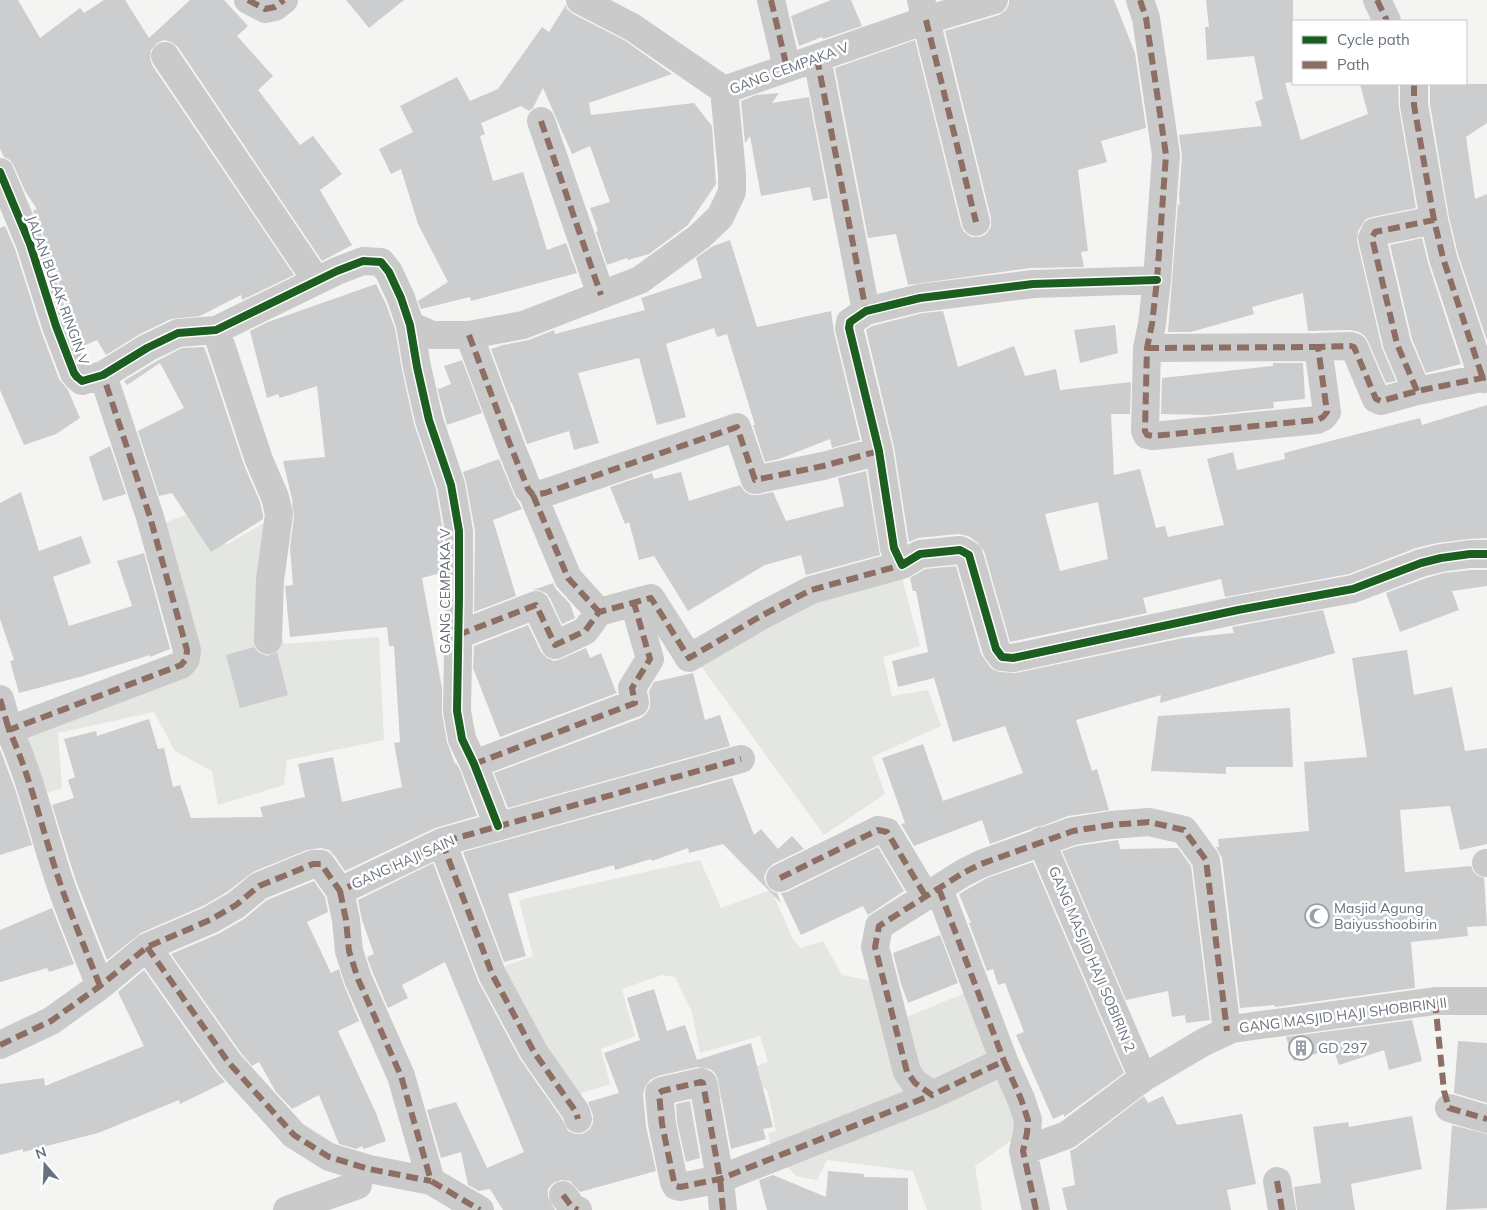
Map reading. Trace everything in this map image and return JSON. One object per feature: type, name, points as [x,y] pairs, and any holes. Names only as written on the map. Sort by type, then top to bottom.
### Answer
[{"type":"street","points":[[248,0],[265,9],[275,7],[284,0]]},
{"type":"street","points":[[580,0],[632,26],[724,90]]},
{"type":"street","points":[[771,0],[787,68]]},
{"type":"street","name":"GANG CEMPAKA V","points":[[410,325],[432,335],[469,335],[523,325],[640,280],[699,237],[720,218],[732,192],[724,90],[817,58],[924,10],[994,0]]},
{"type":"street","points":[[1140,0],[1146,18],[1166,155],[1157,280],[1147,348],[1145,431],[1147,435],[1154,436],[1317,420],[1323,417],[1327,412],[1318,347]]},
{"type":"street","points":[[1377,0],[1387,20]]},
{"type":"street","points":[[924,10],[976,222]]},
{"type":"street","points":[[165,56],[316,280]]},
{"type":"street","points":[[817,58],[866,311]]},
{"type":"street","points":[[1147,348],[1351,346],[1354,347],[1376,399],[1381,401],[1417,391],[1485,378],[1443,258],[1434,220],[1414,105],[1414,85]]},
{"type":"street","points":[[541,121],[601,295]]},
{"type":"street","name":"JALAN BULAK RINGIN V","points":[[0,172],[30,244],[56,326],[74,373],[82,381],[103,374],[147,348],[178,333],[216,330],[316,280],[363,261],[381,262],[389,272],[401,298],[410,325]]},
{"type":"street","points":[[1417,391],[1397,344],[1372,238],[1375,232],[1434,220]]},
{"type":"street","points":[[902,565],[894,548],[879,451],[849,328],[850,322],[866,311],[920,298],[1024,285],[1157,280]]},
{"type":"street","name":"GANG CEMPAKA V","points":[[410,325],[429,420],[451,485],[458,531],[456,711],[462,738],[498,826]]},
{"type":"street","points":[[216,330],[259,460],[275,497],[279,514],[270,580],[268,640]]},
{"type":"street","points":[[469,335],[528,489],[533,495],[568,578],[599,612]]},
{"type":"street","points":[[9,730],[181,665],[186,659],[187,650],[150,517],[103,374]]},
{"type":"street","points":[[533,495],[545,493],[736,427],[755,480],[823,466],[879,451]]},
{"type":"street","points":[[458,635],[536,604],[555,645],[585,631],[599,612],[651,598],[690,658],[761,616],[811,590],[902,565],[920,554],[960,550],[969,554],[996,649],[1002,657],[1012,658],[1238,610],[1353,589],[1421,563],[1441,558],[1487,554]]},
{"type":"street","points":[[474,764],[635,703],[632,688],[650,659],[634,603]]},
{"type":"street","points":[[0,699],[9,730],[16,744],[41,817],[61,886],[100,986]]},
{"type":"street","name":"GANG HAJI SAIN","points":[[0,1045],[51,1021],[100,986],[147,947],[210,920],[236,905],[259,886],[313,864],[321,864],[340,891],[442,842],[741,760]]},
{"type":"street","points":[[932,1094],[915,1083],[906,1072],[875,947],[879,926],[963,873],[981,864],[1073,831],[1111,825],[1150,822],[1184,830],[1206,860],[1227,1031]]},
{"type":"street","points":[[780,878],[878,830],[887,832],[932,893],[1021,1099],[1028,1120],[1023,1151],[1036,1210]]},
{"type":"street","name":"GANG MASJID HAJI SOBIRIN 2","points":[[1041,841],[1143,1078]]},
{"type":"street","points":[[442,842],[492,974],[534,1052],[576,1112],[578,1119]]},
{"type":"street","points":[[340,891],[346,920],[349,951],[358,980],[401,1076],[432,1181]]},
{"type":"street","points":[[147,947],[229,1063],[294,1135],[329,1157],[369,1169],[432,1181],[480,1210]]},
{"type":"street","name":"GANG MASJID HAJI SHOBIRIN II","points":[[1023,1151],[1067,1135],[1143,1078],[1204,1042],[1227,1031],[1261,1024],[1435,1001],[1487,1000]]},
{"type":"street","points":[[723,1210],[720,1180],[932,1094],[1004,1061]]},
{"type":"street","points":[[1449,1108],[1487,1119]]},
{"type":"street","points":[[1277,1181],[1282,1210]]},
{"type":"street","points":[[288,1210],[358,1185]]},
{"type":"shaded area","points":[[202,508],[226,545],[276,516],[272,605],[284,644],[379,637],[384,740],[287,760],[284,785],[218,805],[212,771],[175,751],[154,712],[58,733],[62,789],[45,793],[12,719],[195,665],[162,524]]},
{"type":"shaded area","points":[[899,566],[920,646],[883,657],[892,696],[928,690],[941,726],[872,757],[885,794],[824,835],[698,662],[771,614]]},
{"type":"shaded area","points":[[700,860],[721,908],[771,890],[793,939],[800,948],[823,941],[842,975],[876,982],[892,1023],[982,986],[1036,1123],[975,1166],[982,1210],[927,1210],[913,1171],[827,1160],[817,1180],[796,1176],[772,1149],[768,1133],[776,1131],[768,1092],[765,1088],[719,1099],[716,1080],[768,1062],[760,1036],[700,1053],[692,1012],[675,977],[662,975],[622,989],[635,1036],[601,1049],[610,1084],[567,1098],[500,968],[533,956],[519,900]]},
{"type":"building","points":[[0,0],[18,0],[40,38],[80,8],[84,13],[104,0],[125,0],[149,38],[190,0],[224,0],[248,26],[237,36],[273,76],[258,90],[300,145],[313,136],[342,174],[320,190],[352,245],[322,261],[178,47],[164,40],[157,43],[151,50],[150,58],[152,65],[294,275],[242,300],[241,295],[200,316],[171,319],[140,334],[106,355],[97,340],[81,347],[45,239],[33,211],[37,209],[25,191],[14,166],[10,160],[4,157],[0,149]]},
{"type":"building","points":[[346,0],[404,0],[369,28]]},
{"type":"building","points":[[831,0],[851,0],[862,26],[823,39],[822,37],[799,46],[791,16]]},
{"type":"building","points":[[1009,0],[1114,0],[1135,53],[1146,128],[1101,141],[1107,162],[1078,170],[1088,251],[1081,252],[1084,267],[1031,268],[908,285],[896,234],[868,238],[835,68],[915,40],[961,226],[964,232],[971,237],[980,237],[986,234],[991,227],[991,218],[945,31],[999,15],[1006,10]]},
{"type":"building","points":[[1206,0],[1293,0],[1292,82],[1285,83],[1301,140],[1368,114],[1360,85],[1398,85],[1399,108],[1416,208],[1366,219],[1358,231],[1357,241],[1382,348],[1396,381],[1386,383],[1368,341],[1359,332],[1351,330],[1308,331],[1303,293],[1252,307],[1254,314],[1191,332],[1168,332],[1178,204],[1180,205],[1182,156],[1179,135],[1262,126],[1255,102],[1263,99],[1254,56],[1207,60],[1205,27],[1209,27]]},
{"type":"building","points":[[566,5],[567,9],[573,14],[624,40],[672,74],[589,103],[591,115],[694,103],[712,126],[716,184],[688,225],[649,254],[628,260],[627,258],[607,265],[590,208],[610,202],[590,146],[572,154],[543,88],[533,108],[529,111],[521,106],[481,123],[485,134],[480,136],[493,181],[523,172],[547,250],[566,243],[577,273],[471,301],[470,297],[421,309],[418,301],[448,282],[418,224],[401,169],[391,174],[379,149],[413,132],[400,106],[457,77],[470,101],[498,89],[542,27],[549,32]]},
{"type":"building","points":[[1487,84],[1487,123],[1466,137],[1475,199],[1487,194],[1487,341],[1458,254],[1449,217],[1430,104],[1430,85]]},
{"type":"building","points":[[779,93],[772,103],[809,97],[828,198],[813,201],[810,187],[761,196],[750,136],[745,143],[741,101],[756,95]]},
{"type":"building","points":[[5,226],[15,249],[41,331],[59,379],[68,390],[80,418],[56,434],[24,445],[0,390],[0,228]]},
{"type":"building","points":[[1422,238],[1428,263],[1461,364],[1426,373],[1412,339],[1390,245]]},
{"type":"building","points":[[730,240],[757,327],[831,311],[834,332],[860,440],[832,448],[830,439],[779,459],[765,462],[727,334],[717,337],[714,328],[666,344],[686,417],[657,425],[639,358],[578,373],[599,443],[574,450],[569,431],[527,444],[491,349],[529,340],[554,330],[555,334],[645,310],[641,298],[702,278],[696,258],[713,246]]},
{"type":"building","points":[[376,284],[395,329],[414,424],[436,489],[443,532],[443,591],[437,574],[422,578],[442,688],[442,714],[447,742],[455,764],[460,770],[477,816],[435,828],[345,871],[329,850],[321,848],[307,850],[253,872],[227,892],[203,906],[141,933],[107,960],[76,881],[52,805],[74,798],[68,780],[75,777],[64,739],[96,731],[97,736],[149,719],[158,749],[164,748],[173,787],[180,785],[191,818],[263,817],[260,807],[305,797],[298,764],[333,757],[342,802],[402,787],[394,743],[400,742],[394,646],[389,646],[387,627],[290,637],[285,586],[293,585],[290,548],[294,516],[293,503],[283,461],[325,457],[317,386],[280,398],[278,394],[267,398],[250,331],[268,322]]},
{"type":"building","points":[[943,311],[958,367],[1014,346],[1025,376],[1056,369],[1060,390],[1131,382],[1130,414],[1111,414],[1114,475],[1140,469],[1156,528],[1165,526],[1168,537],[1224,525],[1207,459],[1233,452],[1237,470],[1285,459],[1284,453],[1420,418],[1422,425],[1487,405],[1487,538],[1437,543],[1416,548],[1349,574],[1225,597],[1221,579],[1143,598],[1147,613],[1010,642],[984,551],[977,542],[968,536],[958,534],[918,538],[909,542],[894,447],[866,330],[872,326],[923,313]],"holes":[[[1098,502],[1108,559],[1060,571],[1045,514]]]},
{"type":"building","points":[[1115,325],[1118,353],[1080,363],[1074,330]]},
{"type":"building","points":[[204,347],[263,515],[263,519],[211,552],[172,493],[159,496],[138,431],[184,408],[160,363],[127,385],[124,381],[182,348]]},
{"type":"building","points":[[462,360],[482,413],[447,425],[437,387],[439,389],[451,384],[444,366]]},
{"type":"building","points":[[1273,363],[1303,363],[1305,399],[1273,402],[1274,408],[1208,415],[1161,414],[1162,378],[1273,366]]},
{"type":"building","points":[[110,446],[126,494],[103,501],[89,457]]},
{"type":"building","points":[[499,459],[522,509],[493,520],[516,596],[474,612],[475,531],[463,472]]},
{"type":"building","points":[[866,471],[880,555],[806,575],[801,555],[765,565],[688,611],[654,556],[639,560],[629,522],[625,524],[610,487],[652,473],[654,479],[681,472],[689,501],[740,485],[745,492],[751,495],[773,492],[786,521],[844,506],[838,478]]},
{"type":"building","points":[[21,492],[39,551],[81,536],[91,563],[53,577],[69,626],[132,606],[117,561],[144,553],[170,649],[150,657],[150,655],[83,676],[19,693],[10,661],[14,660],[0,619],[0,503]]},
{"type":"building","points":[[956,566],[981,654],[990,667],[1000,672],[1016,673],[1183,638],[1234,633],[1232,627],[1323,610],[1335,653],[1160,703],[1161,695],[1076,720],[1092,771],[1097,769],[1109,810],[1068,816],[990,844],[982,820],[914,846],[901,824],[905,823],[882,758],[923,744],[943,801],[1023,773],[1005,726],[953,742],[934,678],[898,687],[892,661],[928,652],[916,591],[913,591],[910,578],[925,569]]},
{"type":"building","points":[[1487,570],[1487,586],[1452,591],[1459,610],[1400,632],[1386,593],[1444,573]]},
{"type":"building","points":[[553,583],[570,604],[575,618],[562,624],[546,593],[533,590]]},
{"type":"building","points":[[528,625],[541,652],[547,658],[554,661],[586,648],[590,658],[601,653],[617,693],[500,737],[473,668],[474,646]]},
{"type":"building","points":[[254,647],[259,653],[267,656],[277,652],[288,695],[240,708],[226,655]]},
{"type":"building","points":[[1407,650],[1414,695],[1452,687],[1465,751],[1487,748],[1487,844],[1460,850],[1450,806],[1400,810],[1405,872],[1471,866],[1478,876],[1484,878],[1487,926],[1467,927],[1468,936],[1411,942],[1415,988],[1275,1007],[1274,1005],[1240,1008],[1222,858],[1216,847],[1219,847],[1218,839],[1309,831],[1304,762],[1367,757],[1352,658]]},
{"type":"building","points":[[693,673],[705,720],[720,715],[730,746],[508,808],[494,773],[641,718],[650,708],[649,691],[654,682]]},
{"type":"building","points":[[1290,708],[1293,767],[1226,767],[1226,774],[1151,771],[1158,716]]},
{"type":"building","points":[[0,749],[16,792],[32,845],[0,855]]},
{"type":"building","points":[[732,778],[754,835],[761,829],[778,849],[792,836],[804,849],[773,864],[767,870],[764,877],[766,884],[771,891],[777,893],[781,903],[723,844],[689,853],[688,848],[652,861],[651,859],[615,870],[614,865],[508,894],[526,956],[504,962],[463,852]]},
{"type":"building","points":[[1118,840],[1121,851],[1121,849],[1178,848],[1191,866],[1210,1020],[1186,1023],[1185,1015],[1172,1017],[1168,991],[1126,1000],[1062,851],[1077,846]]},
{"type":"building","points":[[878,847],[904,891],[868,915],[863,906],[801,935],[781,893],[787,892]]},
{"type":"building","points":[[1033,862],[1124,1073],[1064,1117],[1064,1114],[1053,1119],[1016,1035],[1024,1032],[1005,983],[998,985],[993,969],[987,971],[959,894],[987,878]]},
{"type":"building","points":[[433,863],[478,981],[520,1059],[562,1119],[568,1131],[582,1134],[589,1130],[593,1123],[593,1115],[588,1102],[619,1093],[604,1053],[640,1040],[627,998],[654,989],[667,1031],[685,1025],[697,1060],[751,1043],[773,1127],[763,1129],[766,1139],[731,1149],[718,1080],[715,1073],[710,1069],[697,1067],[658,1076],[650,1080],[645,1087],[643,1094],[646,1126],[656,1171],[580,1192],[570,1181],[561,1180],[553,1183],[548,1189],[548,1197],[555,1210],[503,1210],[490,1189],[479,1191],[468,1185],[461,1152],[441,1158],[427,1110],[456,1102],[487,1168],[524,1152],[445,962],[402,985],[408,998],[388,1008],[367,957],[374,954],[362,920],[358,900]]},
{"type":"building","points":[[314,881],[325,897],[328,912],[307,922],[331,973],[339,969],[359,1021],[338,1031],[376,1113],[386,1141],[364,1149],[362,1146],[356,1149],[339,1144],[319,1095],[292,1109],[276,1092],[259,1062],[252,1066],[241,1053],[171,954],[218,934],[244,919],[267,900]]},
{"type":"building","points":[[52,908],[74,964],[49,972],[47,968],[0,982],[0,930]]},
{"type":"building","points":[[940,935],[958,983],[908,1003],[893,953]]},
{"type":"building","points":[[144,970],[225,1082],[180,1104],[179,1100],[98,1133],[23,1152],[23,1149],[0,1155],[0,1084],[44,1078],[45,1086],[144,1046],[118,992]]},
{"type":"building","points":[[1412,1020],[1422,1061],[1389,1070],[1384,1050],[1339,1065],[1333,1048],[1294,1061],[1286,1037]]},
{"type":"building","points":[[1458,1041],[1487,1043],[1487,1103],[1454,1093]]},
{"type":"building","points":[[1144,1096],[1148,1103],[1163,1096],[1177,1125],[1242,1114],[1256,1184],[1227,1190],[1231,1210],[1067,1210],[1062,1188],[1075,1185],[1070,1151]]},
{"type":"building","points":[[690,1101],[700,1158],[686,1162],[677,1122],[676,1104]]},
{"type":"building","points":[[1412,1116],[1422,1169],[1351,1184],[1355,1210],[1297,1210],[1294,1187],[1321,1183],[1313,1127],[1348,1122],[1349,1127]]},
{"type":"building","points":[[1452,1125],[1487,1134],[1487,1208],[1446,1210]]},
{"type":"building","points":[[828,1171],[864,1174],[864,1177],[908,1178],[908,1210],[767,1210],[759,1180],[773,1175],[826,1197]]},
{"type":"marked path","points":[[248,0],[265,9],[275,7],[284,0]]},
{"type":"marked path","points":[[771,0],[787,68]]},
{"type":"marked path","points":[[1140,0],[1146,18],[1166,155],[1157,280],[1147,348],[1145,431],[1147,435],[1153,436],[1317,420],[1323,417],[1327,412],[1318,347],[1354,347],[1376,399],[1381,401],[1417,391],[1487,377]]},
{"type":"marked path","points":[[1377,0],[1387,20]]},
{"type":"marked path","points":[[926,20],[976,222]]},
{"type":"marked path","points":[[817,58],[866,311]]},
{"type":"marked path","points":[[1414,85],[1414,105],[1434,220]]},
{"type":"marked path","points":[[541,121],[601,295]]},
{"type":"marked path","points":[[1417,391],[1397,344],[1372,238],[1375,232],[1434,220],[1443,258],[1483,379]]},
{"type":"marked path","points":[[469,335],[511,447],[528,489],[533,495],[545,493],[737,427],[755,480],[823,466],[879,451]]},
{"type":"marked path","points":[[1147,348],[1318,347]]},
{"type":"marked path","points":[[100,986],[61,886],[31,788],[9,730],[181,665],[186,659],[187,650],[150,517],[103,375],[101,375]]},
{"type":"marked path","points":[[533,495],[568,578],[599,612]]},
{"type":"marked path","points":[[458,635],[536,605],[555,645],[585,631],[599,612],[651,598],[689,658],[761,616],[811,590],[902,565]]},
{"type":"marked path","points":[[474,764],[635,703],[632,688],[650,659],[634,603]]},
{"type":"marked path","points":[[0,699],[9,730]]},
{"type":"marked path","points":[[0,1045],[51,1021],[100,986],[147,947],[210,920],[236,905],[259,886],[313,864],[321,864],[340,891],[442,842],[741,759]]},
{"type":"marked path","points":[[1036,1210],[1023,1151],[1028,1120],[1004,1061],[932,1095],[915,1083],[907,1072],[875,947],[879,926],[963,873],[981,864],[1073,831],[1149,822],[1184,830],[1206,860],[1227,1031]]},
{"type":"marked path","points":[[780,878],[878,830],[887,832],[926,897]]},
{"type":"marked path","points":[[442,842],[492,974],[534,1052],[576,1112],[578,1119]]},
{"type":"marked path","points":[[939,889],[1004,1061]]},
{"type":"marked path","points":[[340,891],[346,920],[349,951],[358,979],[401,1076],[431,1181],[480,1210]]},
{"type":"marked path","points":[[147,947],[229,1063],[294,1135],[329,1157],[369,1169],[431,1181]]},
{"type":"marked path","points":[[1435,1001],[1444,1091],[1449,1108],[1487,1119]]},
{"type":"marked path","points":[[723,1210],[720,1179],[703,1083],[662,1091],[659,1093],[662,1124],[674,1182],[676,1186],[680,1187],[720,1179],[932,1095]]},
{"type":"marked path","points":[[1277,1181],[1282,1210]]},
{"type":"marked path","points":[[563,1195],[572,1207],[578,1210]]},
{"type":"cycle path","points":[[0,172],[30,244],[56,326],[74,373],[82,381],[103,375],[147,348],[178,333],[216,330],[337,271],[363,261],[381,262],[389,272],[401,298],[410,325],[429,420],[451,485],[459,531],[457,711],[462,739],[474,764],[498,826]]},
{"type":"cycle path","points":[[1157,280],[1033,284],[920,298],[866,311],[850,322],[849,328],[879,451],[894,548],[902,565],[920,554],[960,550],[969,555],[996,649],[1002,657],[1013,658],[1238,610],[1353,589],[1421,563],[1470,554],[1487,554]]},
{"type":"place","name":"Masjid Agung Baiyusshoobirin","points":[[1317,916]]},
{"type":"place","name":"GD 297","points":[[1301,1048]]}]
